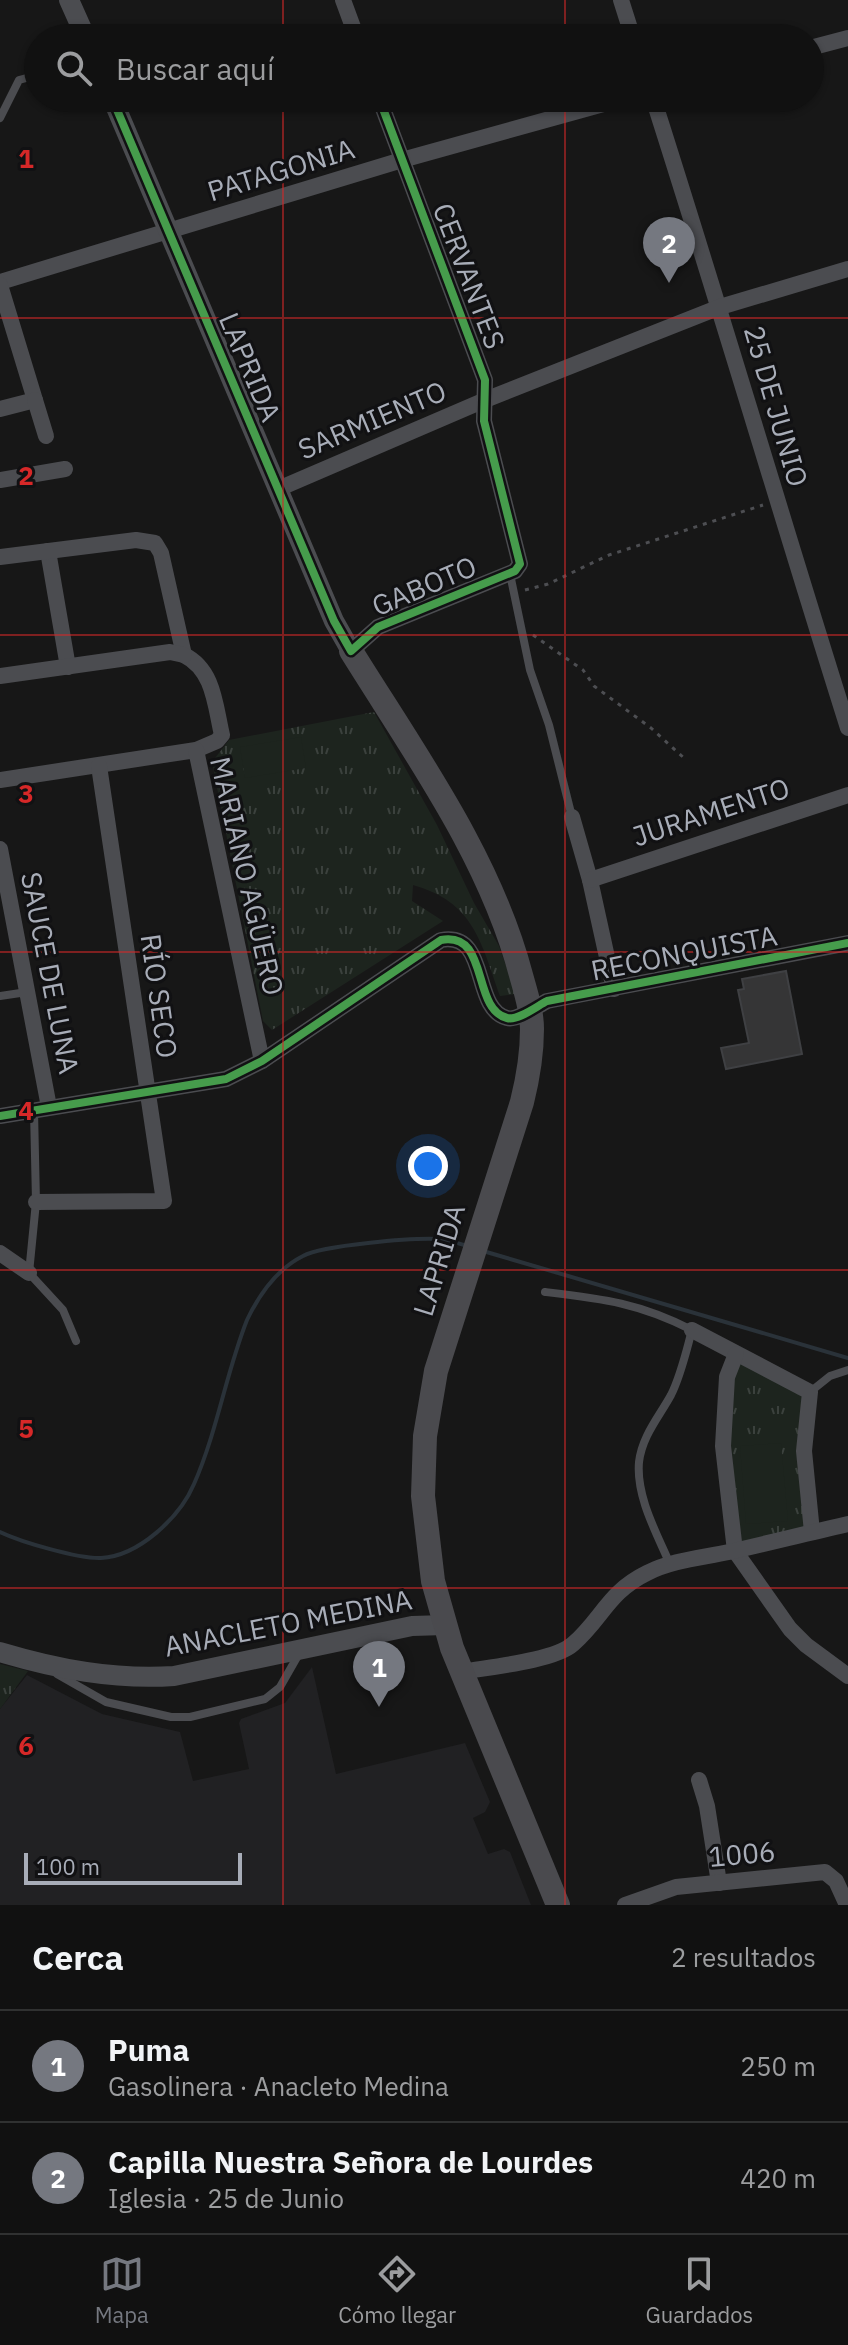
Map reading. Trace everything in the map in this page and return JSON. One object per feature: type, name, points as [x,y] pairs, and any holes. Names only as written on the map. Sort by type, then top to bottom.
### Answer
[{"type":"main road","name":"LAPRIDA","points":[[351,651],[468,843],[507,930],[530,1009],[532,1027],[528,1076],[436,1371],[425,1436],[423,1496],[433,1581],[445,1625],[558,1905]]},
{"type":"street","points":[[69,0],[80,24]]},
{"type":"street","points":[[343,0],[352,24]]},
{"type":"street","points":[[621,0],[629,24]]},
{"type":"street","points":[[824,44],[848,38]]},
{"type":"street","name":"LAPRIDA","points":[[118,112],[334,621],[351,651]]},
{"type":"street","name":"CERVANTES","points":[[384,112],[485,380],[484,421],[519,559],[514,571]]},
{"type":"street","name":"PATAGONIA","points":[[0,283],[402,160],[575,112]]},
{"type":"street","name":"25 DE JUNIO","points":[[657,112],[848,728]]},
{"type":"street","name":"SARMIENTO","points":[[278,489],[485,400],[720,307],[848,269]]},
{"type":"street","points":[[0,283],[46,436]]},
{"type":"street","points":[[0,409],[35,400]]},
{"type":"street","points":[[0,480],[65,469]]},
{"type":"street","points":[[0,557],[145,539],[155,543],[161,553],[184,655]]},
{"type":"street","points":[[48,551],[68,667]]},
{"type":"street","name":"GABOTO","points":[[351,651],[378,627],[514,571]]},
{"type":"street","points":[[0,676],[170,652],[184,655],[205,671],[222,735],[217,741],[196,750]]},
{"type":"street","name":"MARIANO AGÜERO","points":[[0,780],[196,750],[262,1061]]},
{"type":"street","name":"RÍO SECO","points":[[36,1202],[164,1201],[99,766]]},
{"type":"street","name":"JURAMENTO","points":[[590,880],[848,795]]},
{"type":"street","name":"CERVANTES","points":[[572,817],[590,880],[614,989]]},
{"type":"street","name":"SAUCE DE LUNA","points":[[0,849],[27,992],[42,1108]]},
{"type":"street","name":"RECONQUISTA","points":[[262,1061],[441,940],[451,938],[462,941],[471,952],[488,999],[498,1013],[508,1018],[547,1001],[848,943]]},
{"type":"street","points":[[0,1116],[226,1079],[262,1061]]},
{"type":"street","points":[[0,1253],[29,1273]]},
{"type":"street","points":[[692,1330],[810,1392],[804,1451],[812,1532]]},
{"type":"street","points":[[736,1354],[727,1377],[723,1446],[735,1551],[790,1629],[806,1645],[846,1671]]},
{"type":"street","points":[[462,1672],[553,1655],[568,1648],[617,1592],[669,1562],[735,1551],[848,1524]]},
{"type":"street","name":"ANACLETO MEDINA","points":[[0,1652],[43,1665],[148,1678],[174,1676],[412,1626],[445,1625]]},
{"type":"street","points":[[699,1780],[707,1806],[719,1883]]},
{"type":"street","name":"1006","points":[[625,1905],[676,1887],[825,1872],[836,1881],[847,1905]]},
{"type":"lane","points":[[0,118],[19,80],[24,79]]},
{"type":"lane","name":"CERVANTES","points":[[514,571],[514,593],[530,670],[549,725],[572,817]]},
{"type":"lane","points":[[0,996],[27,992]]},
{"type":"lane","points":[[42,1108],[29,1273],[63,1310],[76,1341]]},
{"type":"lane","points":[[545,1292],[620,1302],[647,1309],[692,1330],[679,1378],[648,1433],[639,1462],[641,1487],[650,1519],[669,1562]]},
{"type":"lane","points":[[810,1392],[830,1376],[848,1370]]},
{"type":"lane","points":[[43,1665],[106,1702],[171,1717],[190,1717],[265,1699],[273,1694],[302,1649]]},
{"type":"path","points":[[514,593],[548,584],[609,555],[776,501]]},
{"type":"path","points":[[521,625],[583,670],[594,686],[651,728],[684,758]]},
{"type":"shaded area","points":[[312,1667],[336,1774],[465,1743],[490,1802],[485,1812],[473,1818],[488,1854],[504,1849],[510,1852],[531,1905],[0,1905],[0,1709],[27,1675],[102,1714],[180,1732],[193,1781],[249,1769],[239,1723],[241,1719],[285,1703]]},
{"type":"green space","points":[[374,712],[499,946],[516,994],[500,996],[480,942],[462,913],[433,892],[413,885],[412,901],[443,921],[272,1030],[263,1021],[212,762],[229,740]]},
{"type":"green space","points":[[301,737],[306,768],[245,778],[240,747]]},
{"type":"green space","points":[[741,1363],[796,1389],[803,1399],[806,1522],[803,1528],[740,1544],[730,1437],[735,1366]]},
{"type":"green space","points":[[781,1443],[788,1521],[746,1524],[740,1446]]},
{"type":"green space","points":[[0,1664],[28,1671],[0,1709]]},
{"type":"building","points":[[786,971],[802,1054],[726,1069],[721,1048],[749,1043],[738,990],[744,989],[742,979]]},
{"type":"waterway","points":[[0,1532],[50,1549],[91,1558],[115,1556],[130,1550],[156,1533],[188,1497],[209,1444],[247,1320],[277,1275],[294,1261],[313,1252],[368,1243],[437,1239],[467,1246]]},
{"type":"waterway","points":[[483,1251],[848,1358]]},
{"type":"cycle path","points":[[118,112],[334,621],[351,651],[378,627],[515,571],[520,564],[484,421],[485,380],[384,112]]},
{"type":"cycle path","points":[[0,1116],[226,1079],[262,1061],[441,940],[456,940],[467,947],[474,958],[488,1001],[496,1012],[507,1018],[522,1015],[547,1001],[848,943]]},
{"type":"place","name":"Capilla Nuestra Señora de Lourdes","points":[[669,283]]},
{"type":"place","name":"Puma","points":[[379,1707]]}]
